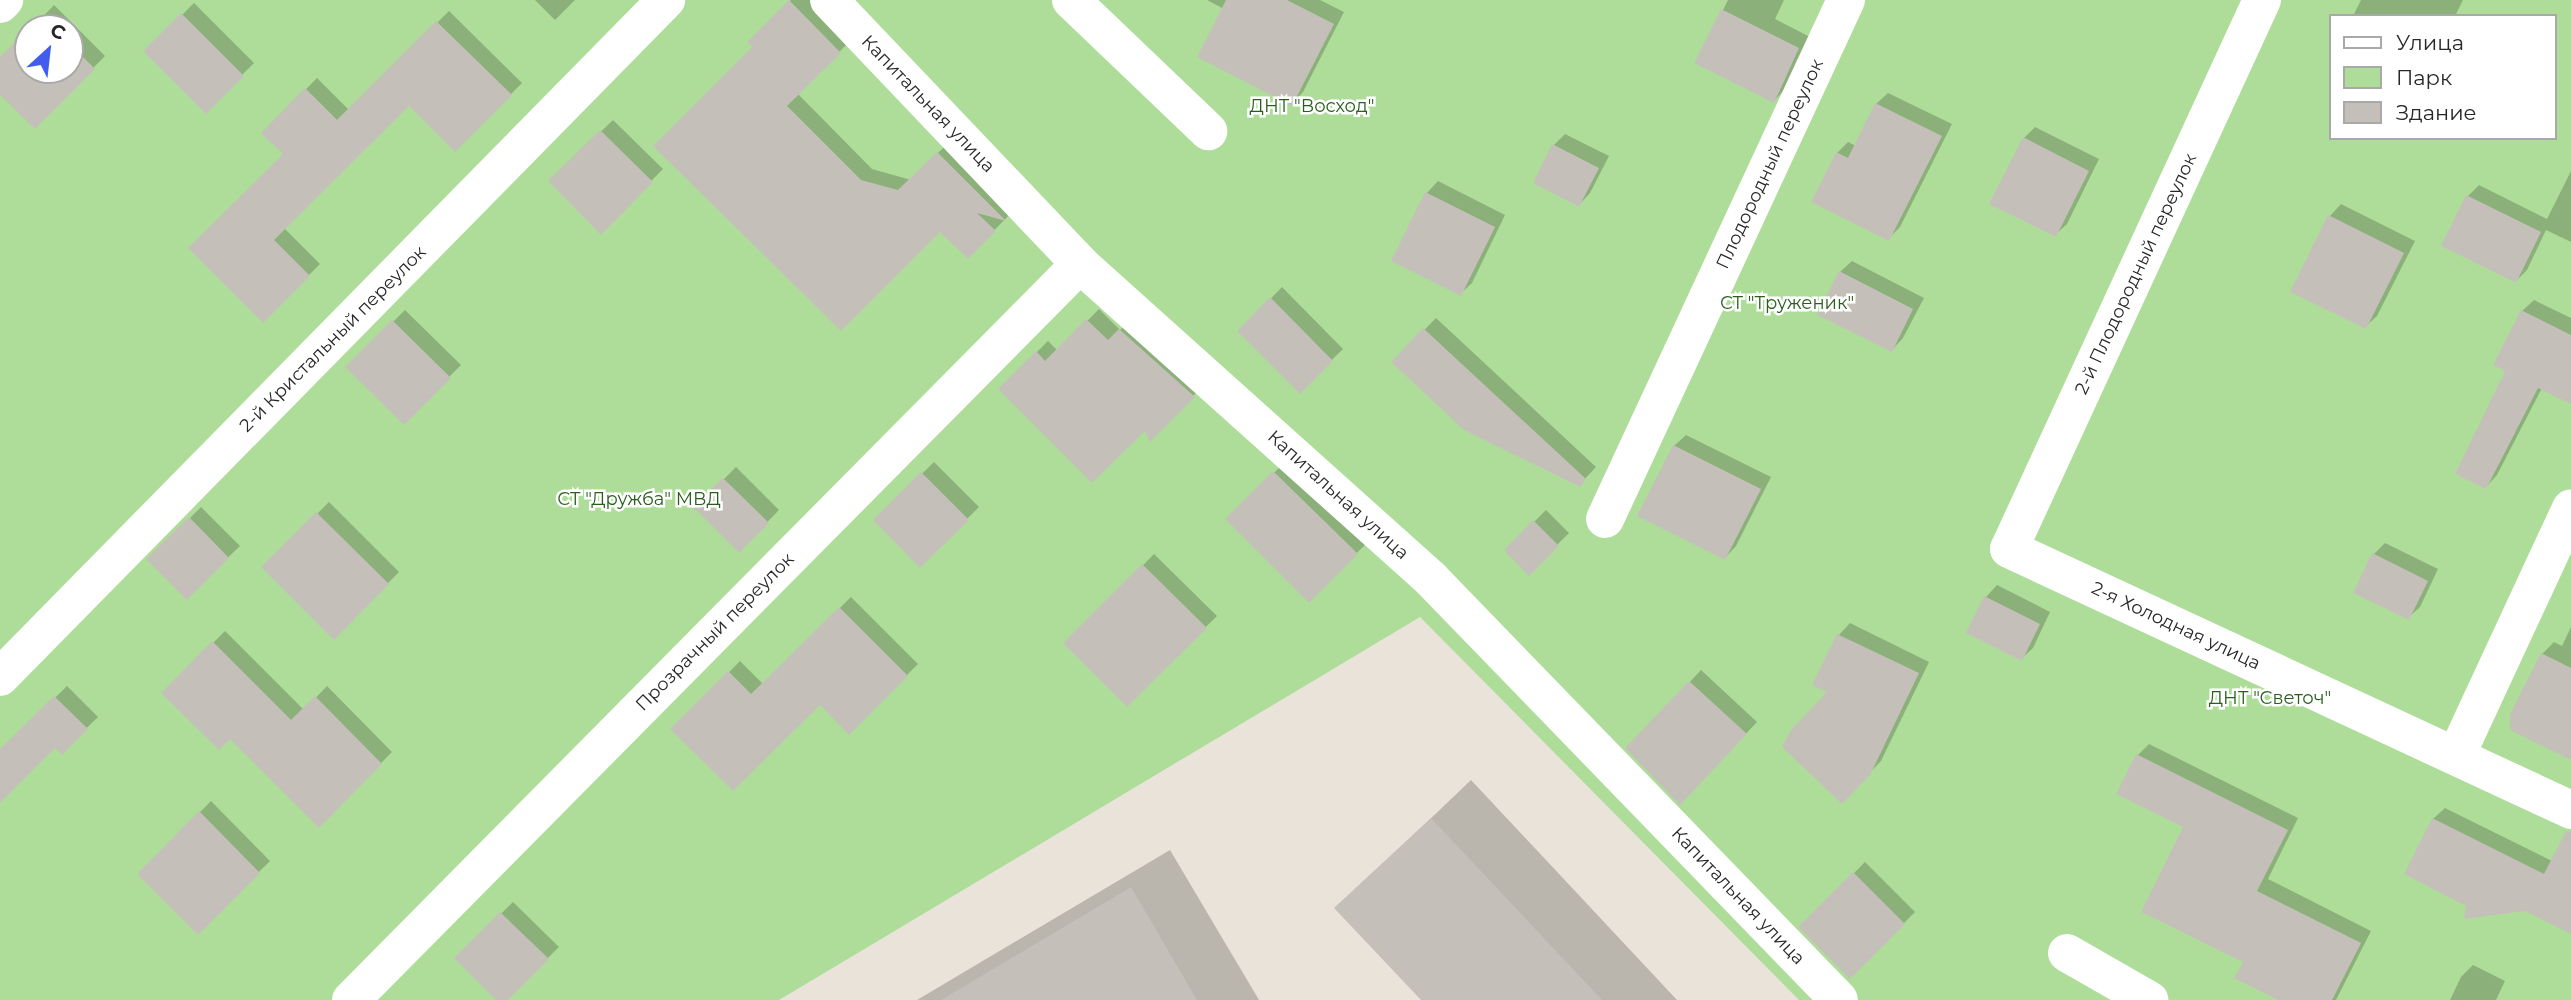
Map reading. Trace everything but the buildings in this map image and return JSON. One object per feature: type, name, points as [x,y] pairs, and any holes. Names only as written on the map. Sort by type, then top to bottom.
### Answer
[{"type":"street","points":[[0,4],[4,0]]},
{"type":"street","name":"2-й Кристальный переулок","points":[[0,677],[666,0]]},
{"type":"street","name":"Капитальная улица","points":[[828,0],[1080,264],[1431,579],[1839,1000]]},
{"type":"street","points":[[1071,0],[1208,131]]},
{"type":"street","name":"Плодородный переулок","points":[[1605,519],[1846,0]]},
{"type":"street","name":"2-й Плодородный переулок","points":[[2009,549],[2262,0]]},
{"type":"street","name":"Прозрачный переулок","points":[[351,1000],[1080,264]]},
{"type":"street","points":[[2456,756],[2571,508]]},
{"type":"street","name":"2-я Холодная улица","points":[[2009,549],[2571,810]]},
{"type":"street","points":[[2067,953],[2149,1000]]},
{"type":"green space","points":[[0,0],[2571,0],[2571,1000],[1799,1000],[1420,617],[779,1000],[0,1000]]},
{"type":"park label","name":"ДНТ \"Восход\"","points":[[1312,106]]},
{"type":"park label","name":"СТ \"Труженик\"","points":[[1787,303]]},
{"type":"park label","name":"СТ \"Дружба\" МВД","points":[[639,499]]},
{"type":"park label","name":"ДНТ \"Светоч\"","points":[[2270,698]]}]
